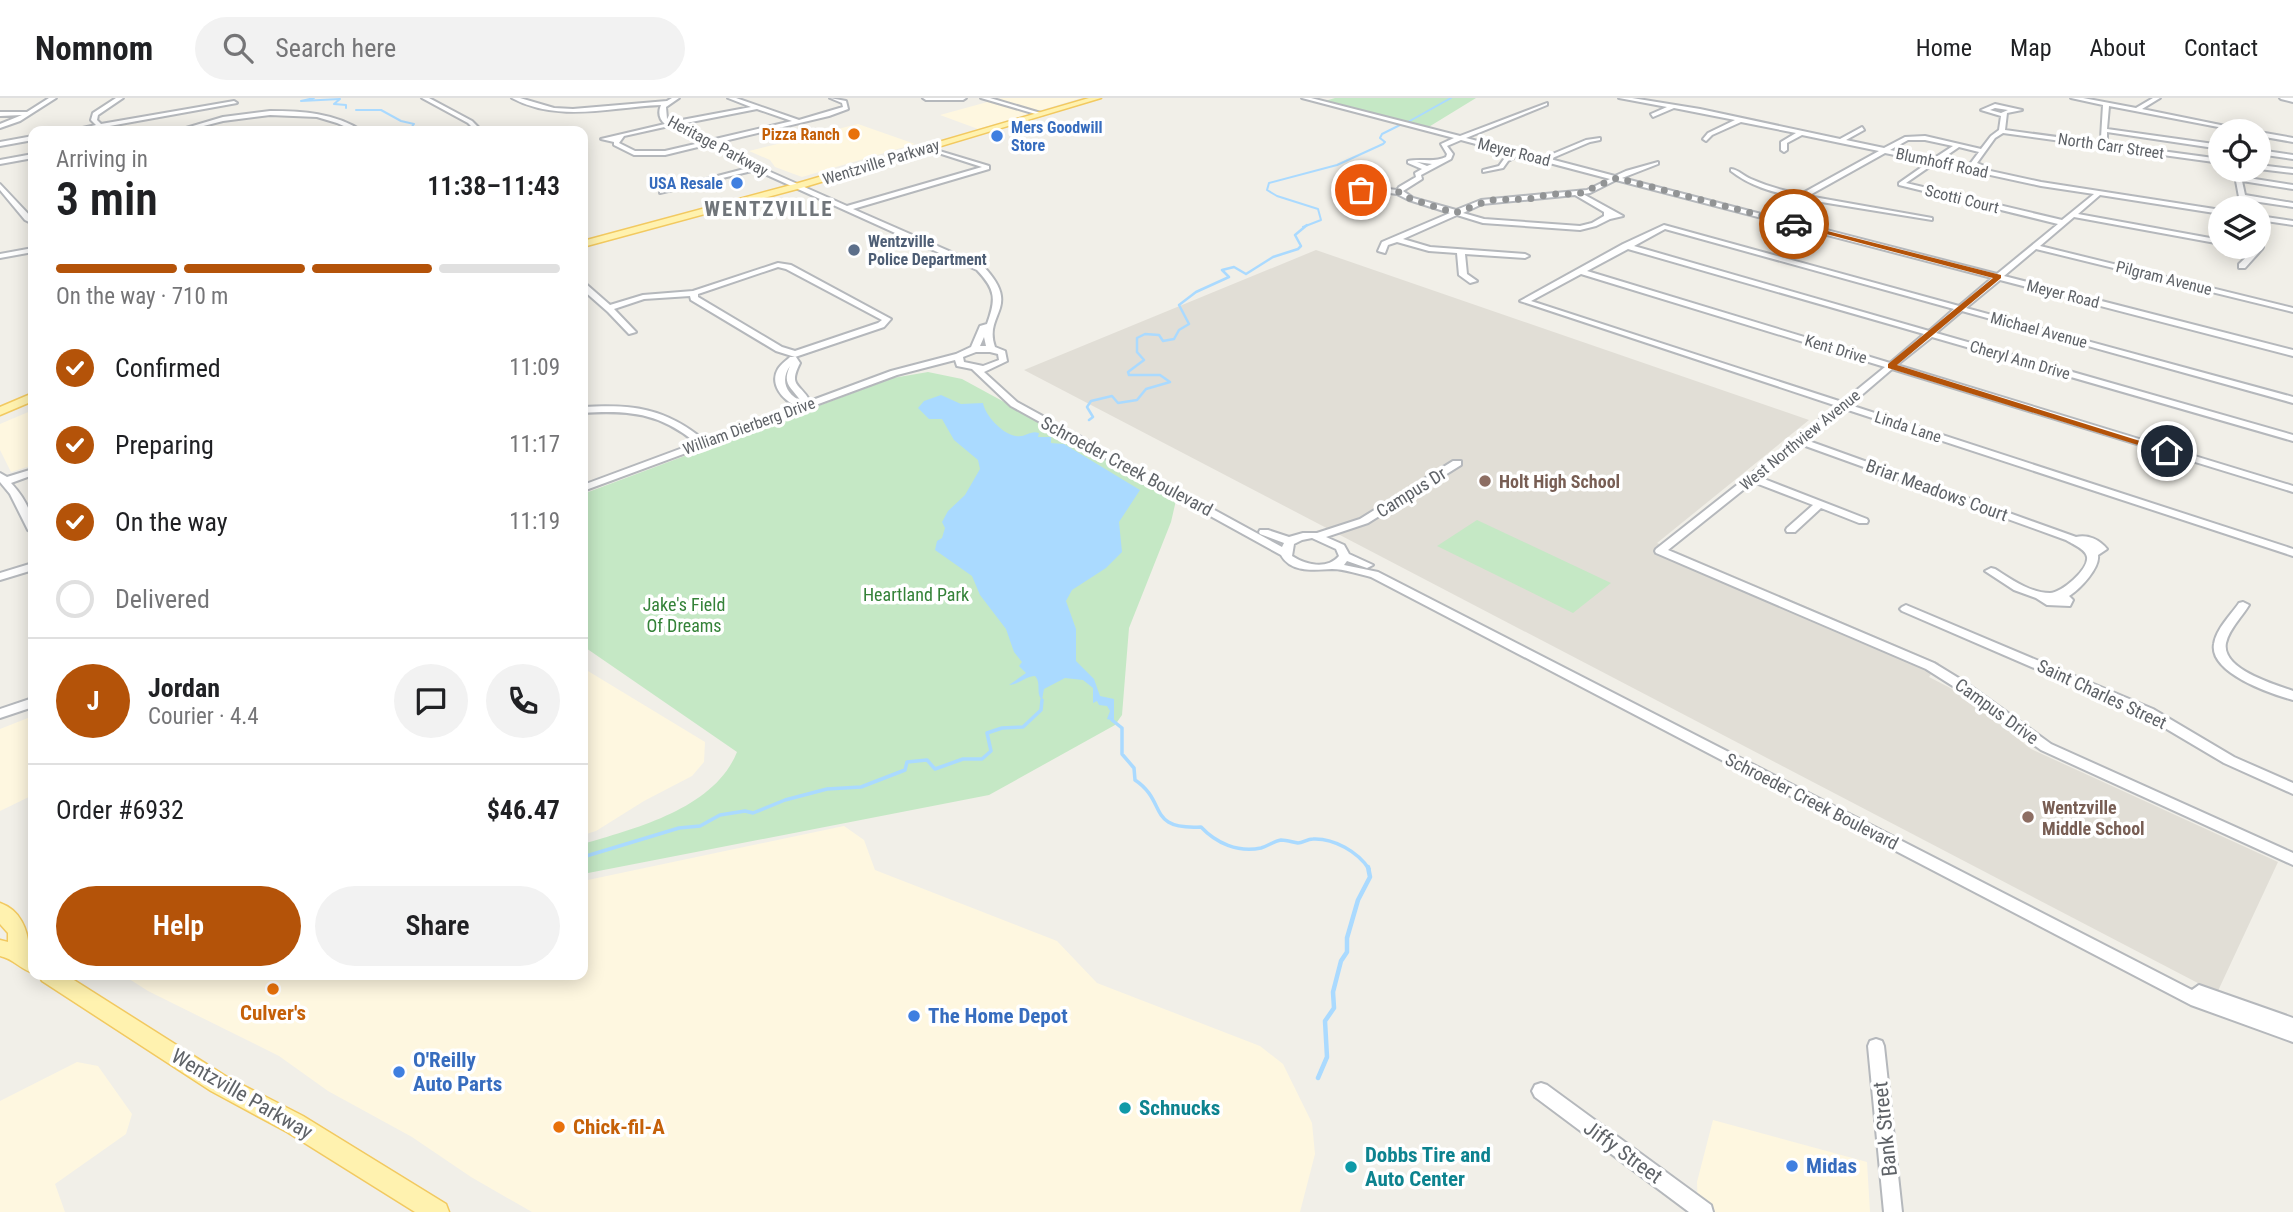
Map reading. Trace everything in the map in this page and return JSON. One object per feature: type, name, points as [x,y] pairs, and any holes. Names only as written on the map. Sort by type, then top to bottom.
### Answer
[{"type":"main road","name":"Wentzville Parkway","points":[[588,243],[798,186],[1097,98]]},
{"type":"main road","points":[[0,411],[28,399]]},
{"type":"main road","points":[[0,911],[21,946]]},
{"type":"main road","name":"Wentzville Parkway","points":[[57,980],[219,1084],[295,1124],[437,1212]]},
{"type":"street","points":[[0,126],[18,120],[25,113],[53,98]]},
{"type":"street","points":[[99,126],[94,120],[95,114],[120,98]]},
{"type":"street","points":[[425,98],[474,126]]},
{"type":"street","points":[[518,98],[537,108],[561,111],[591,111],[668,103]]},
{"type":"street","name":"Heritage Parkway","points":[[676,98],[663,106],[661,115],[671,125],[798,186]]},
{"type":"street","points":[[731,98],[799,122]]},
{"type":"street","points":[[759,107],[619,139],[631,152],[643,154],[640,157],[648,158],[846,108],[844,102],[833,98]]},
{"type":"street","points":[[926,98],[936,99],[933,101],[939,103],[962,98]]},
{"type":"street","points":[[984,98],[1041,114]]},
{"type":"street","name":"Meyer Road","points":[[1305,98],[2293,353]]},
{"type":"street","name":"Blumhoff Road","points":[[1622,98],[2099,193],[2208,210]]},
{"type":"street","points":[[2074,98],[2208,124]]},
{"type":"street","points":[[2137,110],[2157,98]]},
{"type":"street","points":[[2283,98],[2293,100]]},
{"type":"street","points":[[117,126],[234,103]]},
{"type":"street","points":[[1399,192],[1401,188],[1417,182],[1420,178],[1417,174],[1426,167],[1449,158],[1450,154],[1443,145],[1545,104]]},
{"type":"street","points":[[2103,146],[2106,104]]},
{"type":"street","points":[[2004,115],[1984,110],[1995,106],[2019,110],[2006,111],[2002,131],[1993,137],[1973,164],[2016,177]]},
{"type":"street","points":[[1653,115],[1673,107]]},
{"type":"street","points":[[205,126],[293,111],[349,126]]},
{"type":"street","points":[[0,114],[25,113]]},
{"type":"street","points":[[1706,139],[1710,134],[1740,120]]},
{"type":"street","points":[[2192,121],[2193,158]]},
{"type":"street","points":[[1841,141],[1862,129]]},
{"type":"street","name":"North Carr Street","points":[[2002,131],[2208,160]]},
{"type":"street","points":[[2104,131],[2208,145]]},
{"type":"street","points":[[1784,150],[1784,142],[1801,133]]},
{"type":"street","points":[[2271,136],[2291,140],[2293,155],[2271,153]]},
{"type":"street","points":[[1766,216],[1882,150],[1912,137],[1982,153]]},
{"type":"street","points":[[0,144],[28,139]]},
{"type":"street","points":[[1544,160],[1598,139]]},
{"type":"street","points":[[1935,161],[1954,147]]},
{"type":"street","points":[[847,208],[987,168],[928,148]]},
{"type":"street","points":[[1485,171],[1501,167],[1509,157],[1519,153]]},
{"type":"street","points":[[0,162],[28,157]]},
{"type":"street","points":[[1426,167],[1410,162],[1420,160],[1436,163]]},
{"type":"street","name":"Scotti Court","points":[[1935,161],[1901,184],[2064,223]]},
{"type":"street","points":[[1382,251],[1385,244],[1490,200],[1578,194],[1656,163]]},
{"type":"street","points":[[662,192],[757,168]]},
{"type":"street","points":[[2271,168],[2293,171]]},
{"type":"street","points":[[1733,170],[1743,180],[1802,196],[1930,219]]},
{"type":"street","points":[[2259,182],[2293,187]]},
{"type":"street","points":[[0,186],[28,220]]},
{"type":"street","points":[[798,186],[962,258],[988,275],[995,283],[999,296],[988,341],[991,349]]},
{"type":"street","points":[[1342,186],[1399,192],[1411,199],[1492,222],[1580,228],[1594,225],[1607,214],[1578,194]]},
{"type":"street","name":"West Northview Avenue","points":[[1660,551],[1843,406],[2099,193]]},
{"type":"street","points":[[2271,202],[2293,205]]},
{"type":"street","points":[[847,208],[958,261],[980,275],[991,296],[975,349],[961,361],[975,369],[993,367],[1004,358],[1002,354],[991,349],[975,349]]},
{"type":"street","points":[[2073,215],[2208,240]]},
{"type":"street","points":[[2271,220],[2293,223]]},
{"type":"street","name":"Michael Avenue","points":[[1626,247],[1664,228],[2293,400]]},
{"type":"street","points":[[1396,239],[1429,249],[1525,256]]},
{"type":"street","points":[[1524,301],[1626,247]]},
{"type":"street","name":"Cheryl Ann Drive","points":[[1626,247],[2293,438]]},
{"type":"street","name":"Pilgram Avenue","points":[[2035,247],[2293,310]]},
{"type":"street","points":[[0,256],[28,251]]},
{"type":"street","points":[[1461,251],[1463,275],[1473,281]]},
{"type":"street","points":[[2242,266],[2248,259]]},
{"type":"street","points":[[609,308],[643,297],[694,293],[774,266],[782,266],[887,319],[881,325],[787,362],[782,369],[780,386],[796,403],[806,404]]},
{"type":"street","name":"Kent Drive","points":[[1580,271],[2293,489]]},
{"type":"street","points":[[588,290],[632,332]]},
{"type":"street","points":[[694,293],[694,298],[794,357]]},
{"type":"street","name":"Linda Lane","points":[[1524,301],[2293,553]]},
{"type":"street","name":"William Dierberg Drive","points":[[588,486],[806,404],[916,368],[961,361]]},
{"type":"street","name":"Schroeder Creek Boulevard","points":[[993,367],[993,375],[999,383],[1024,402],[1268,534],[1290,541]]},
{"type":"street","name":"Schroeder Creek Boulevard","points":[[975,369],[1014,404],[1286,554],[1301,566],[1322,569],[1333,566],[1374,574],[2197,1000],[2293,1035]]},
{"type":"street","points":[[588,410],[656,415],[674,422],[702,443]]},
{"type":"street","name":"Briar Meadows Court","points":[[1800,441],[2073,540],[2089,540],[2102,549],[2092,553],[2093,561],[2069,591],[2062,594],[2067,600],[2066,604],[2060,606],[2018,588],[1991,572]]},
{"type":"street","name":"Campus Dr","points":[[1333,566],[1341,562],[1343,551],[1340,543],[1364,521],[1457,463]]},
{"type":"street","points":[[28,473],[3,479],[28,522]]},
{"type":"street","points":[[1752,478],[1863,521]]},
{"type":"street","points":[[1791,530],[1820,504]]},
{"type":"street","name":"Campus Dr","points":[[1317,536],[1364,521]]},
{"type":"street","points":[[1286,554],[1290,541],[1304,536],[1317,536]]},
{"type":"street","name":"Schroeder Creek Boulevard","points":[[1317,536],[2199,992],[2293,1025]]},
{"type":"street","name":"Campus Drive","points":[[1660,551],[1930,666],[1962,684],[2024,734],[2046,747],[2293,859]]},
{"type":"street","points":[[0,577],[28,568]]},
{"type":"street","points":[[2243,605],[2219,644],[2221,654],[2237,673],[2293,696]]},
{"type":"street","name":"Saint Charles Street","points":[[1906,609],[2148,712],[2229,760],[2293,789]]},
{"type":"street","points":[[0,714],[28,704]]},
{"type":"street","name":"Bank Street","points":[[1876,1046],[1893,1212]]},
{"type":"street","name":"Jiffy Street","points":[[1541,1091],[1704,1212]]},
{"type":"shaded area","points":[[1002,98],[1081,98],[978,129],[940,115]]},
{"type":"shaded area","points":[[858,124],[915,144],[802,177],[775,167],[770,160],[749,151]]},
{"type":"shaded area","name":"Holt High School","points":[[1316,250],[1809,420],[1657,543],[1939,663],[1929,677],[1960,693],[2031,749],[2278,862],[2217,993],[1024,370]]},
{"type":"shaded area","points":[[28,412],[28,467],[11,472],[0,450],[0,424]]},
{"type":"shaded area","points":[[588,671],[705,742],[704,762],[692,776],[644,801],[588,833]]},
{"type":"shaded area","points":[[28,718],[28,797],[0,811],[0,729]]},
{"type":"shaded area","points":[[844,826],[864,840],[875,870],[1057,941],[1097,983],[1260,1046],[1283,1064],[1312,1123],[1315,1154],[1300,1212],[532,1212],[471,1177],[412,1137],[328,1091],[279,1056],[131,980],[588,980],[588,880]]},
{"type":"shaded area","points":[[77,1062],[98,1066],[132,1114],[126,1134],[55,1184],[65,1212],[0,1212],[0,1101]]},
{"type":"shaded area","points":[[1713,1120],[1867,1162],[1870,1212],[1698,1212],[1697,1182]]},
{"type":"green space","points":[[1335,98],[1476,98],[1427,128],[1325,101]]},
{"type":"green space","name":"Heartland Park","points":[[928,372],[962,379],[1177,496],[1171,522],[1129,628],[1122,715],[1115,725],[989,795],[588,873],[588,842],[649,823],[692,802],[726,772],[737,752],[588,649],[588,492],[893,378]]},
{"type":"green space","points":[[1477,520],[1611,583],[1573,613],[1437,546]]},
{"type":"water","points":[[941,395],[961,404],[983,403],[991,418],[1005,432],[1022,436],[1036,432],[1039,433],[1038,437],[1051,437],[1051,443],[1064,444],[1140,490],[1119,522],[1122,552],[1106,568],[1072,590],[1066,601],[1076,629],[1076,661],[1094,679],[1100,696],[1114,699],[1114,721],[1107,719],[1110,711],[1107,706],[1099,705],[1097,701],[1093,703],[1093,688],[1083,680],[1065,678],[1044,689],[1042,700],[1035,676],[1009,685],[1026,673],[1019,666],[1022,662],[1014,652],[1006,629],[980,595],[972,576],[935,550],[937,541],[942,538],[945,528],[942,522],[948,511],[965,495],[980,469],[978,460],[954,440],[942,419],[929,419],[918,408],[924,401]]},
{"type":"waterway","points":[[314,98],[301,101],[340,99],[334,104],[346,105],[346,108]]},
{"type":"waterway","points":[[1408,122],[1451,98]]},
{"type":"waterway","points":[[356,110],[381,110],[401,121],[414,124],[412,126]]},
{"type":"waterway","points":[[1306,226],[1321,220],[1318,209],[1277,196],[1267,190],[1269,183],[1337,165],[1383,144],[1385,142],[1380,138],[1382,134],[1400,125]]},
{"type":"waterway","points":[[1089,420],[1093,417],[1087,407],[1091,401],[1112,396],[1118,403],[1137,400],[1146,389],[1170,382],[1160,375],[1129,375],[1128,372],[1144,360],[1137,352],[1137,338],[1145,334],[1159,335],[1163,341],[1174,339],[1179,330],[1189,324],[1179,305],[1196,292],[1229,277],[1222,270],[1234,267],[1246,274],[1273,257],[1298,249],[1301,246],[1295,235],[1306,226]]},
{"type":"waterway","points":[[588,855],[679,828],[700,826],[720,815],[745,811],[753,813],[785,800],[827,789],[861,787],[905,770],[907,762],[927,760],[935,769],[963,759],[982,759],[991,751],[987,733],[1002,728],[1023,727],[1041,710],[1042,700]]},
{"type":"waterway","points":[[1112,720],[1122,728],[1122,754],[1134,768],[1135,780],[1145,788],[1160,813],[1172,824],[1201,827],[1213,838],[1244,849],[1261,848],[1281,840],[1298,843],[1321,839],[1352,852],[1368,868]]},
{"type":"waterway","points":[[1318,1078],[1327,1057],[1325,1021],[1334,1008],[1333,992],[1341,961],[1347,952],[1347,938],[1358,900],[1370,877],[1368,868]]},
{"type":"way so far","points":[[1361,190],[1399,192],[1403,196],[1455,213],[1490,200],[1516,200],[1540,195],[1588,192],[1617,178],[1794,224]]},
{"type":"place","name":"Pizza Ranch","points":[[854,134]]},
{"type":"place","name":"Mers Goodwill Store","points":[[997,136]]},
{"type":"place","name":"USA Resale","points":[[737,183]]},
{"type":"place","name":"Wentzville Police Department","points":[[854,250]]},
{"type":"place","name":"Holt High School","points":[[1485,481]]},
{"type":"place","name":"Wentzville Middle School","points":[[2028,817]]},
{"type":"place","name":"Culver's","points":[[273,989]]},
{"type":"place","name":"The Home Depot","points":[[914,1016]]},
{"type":"place","name":"O'Reilly Auto Parts","points":[[399,1072]]},
{"type":"place","name":"Schnucks","points":[[1125,1108]]},
{"type":"place","name":"Chick-fil-A","points":[[559,1127]]},
{"type":"place","name":"Midas","points":[[1792,1166]]},
{"type":"place","name":"Dobbs Tire and Auto Center","points":[[1351,1167]]},
{"type":"district","name":"WENTZVILLE","points":[[769,209]]},
{"type":"route","points":[[1794,224],[1998,277],[1891,366],[2167,451]]},
{"type":"park label","name":"Jake's Field Of Dreams","points":[[684,614]]}]
